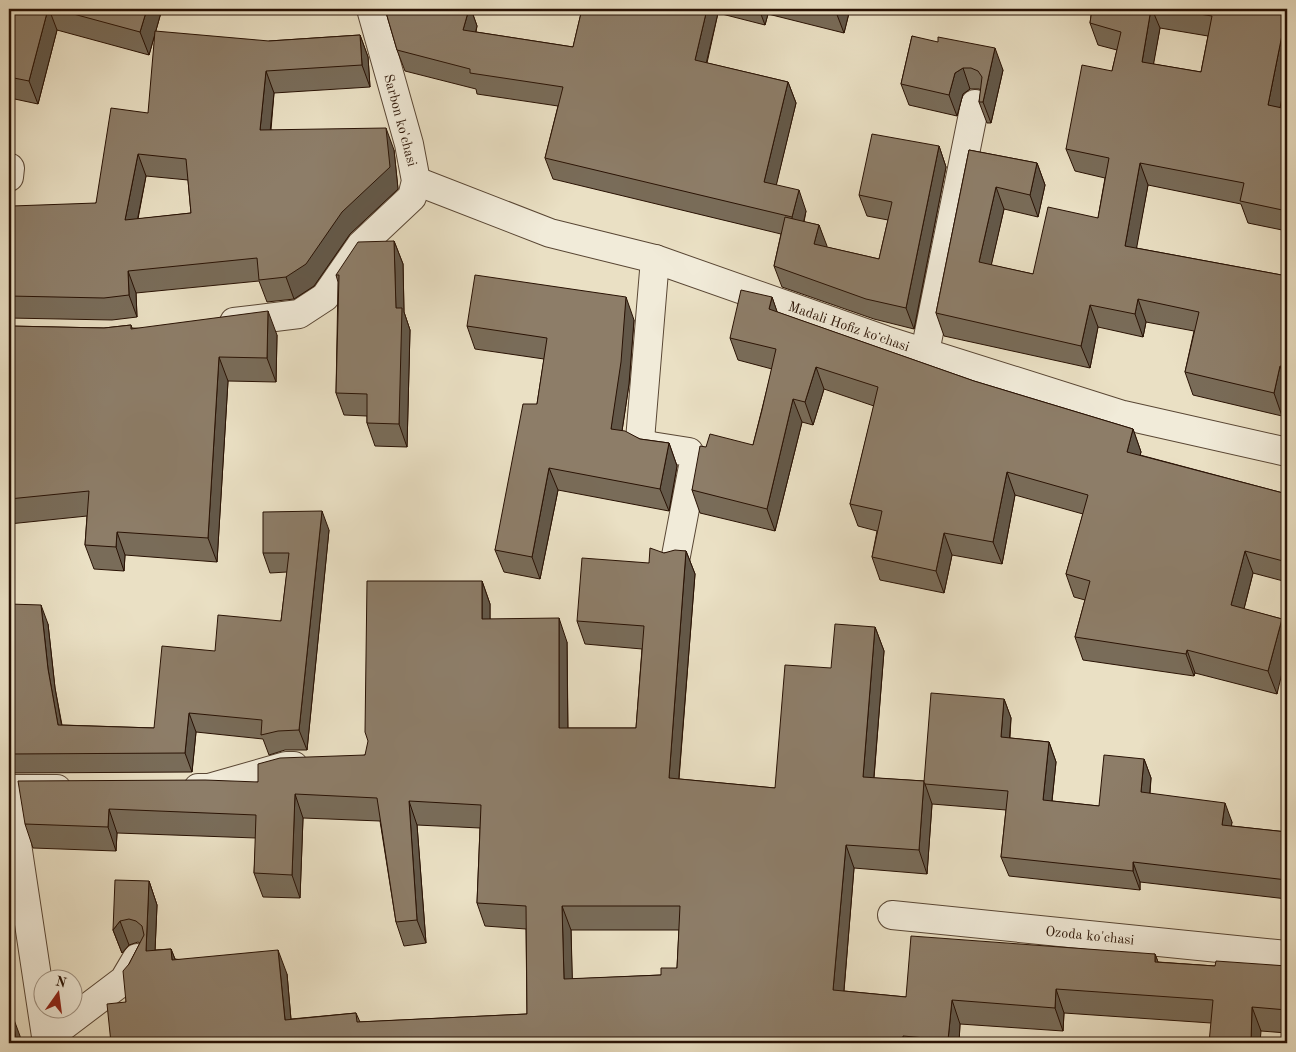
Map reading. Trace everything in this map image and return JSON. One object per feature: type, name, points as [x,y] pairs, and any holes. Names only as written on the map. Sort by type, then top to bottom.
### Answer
[{"type":"street","name":"Sarbon ko'chasi","points":[[211,325],[299,314],[325,297],[361,244],[412,197],[416,181],[409,144],[371,9]]},
{"type":"street","points":[[925,352],[975,104]]},
{"type":"street","name":"Madali Hofiz koʻchasi","points":[[416,181],[550,233],[655,259],[925,352],[1123,415],[1286,446]]},
{"type":"street","points":[[655,259],[640,440],[651,446],[689,452],[694,461],[675,561]]},
{"type":"street","points":[[169,788],[209,788],[286,766],[324,765]]},
{"type":"street","points":[[79,789],[9,790],[47,1041],[124,980],[137,958]]},
{"type":"street","name":"Ozoda ko'chasi","points":[[892,915],[1287,955]]},
{"type":"building","points":[[9,9],[48,9],[29,81],[9,77]]},
{"type":"building","points":[[55,9],[147,9],[140,32]]},
{"type":"building","points":[[385,9],[469,9],[463,30],[573,47],[582,9],[707,9],[695,60],[788,82],[764,182],[799,190],[792,217],[545,158],[563,87],[470,73],[470,69],[397,50]]},
{"type":"building","points":[[824,9],[837,9],[836,12]]},
{"type":"building","points":[[1092,9],[1151,9],[1142,62],[1201,72],[1212,16],[1168,9],[1287,9],[1287,25],[1284,25],[1268,105],[1287,109],[1287,211],[1240,201],[1244,183],[1140,163],[1125,246],[1287,276],[1287,367],[1280,366],[1274,393],[1185,372],[1199,312],[1138,299],[1135,314],[1090,305],[1081,346],[936,313],[969,150],[1037,163],[1030,195],[996,187],[979,262],[1033,274],[1048,207],[1098,218],[1109,158],[1066,149],[1082,65],[1112,71],[1121,32],[1090,23]]},
{"type":"building","points":[[155,31],[269,41],[360,35],[362,65],[266,71],[260,130],[386,128],[390,167],[342,212],[306,264],[286,277],[259,280],[257,258],[128,271],[129,295],[104,298],[9,296],[9,232],[12,206],[96,203],[111,108],[148,113]],"holes":[[[138,154],[186,159],[191,213],[125,220]]]},
{"type":"building","points":[[912,36],[938,42],[938,37],[995,48],[983,102],[979,102],[982,77],[978,71],[971,68],[963,68],[955,73],[949,95],[901,84]]},
{"type":"building","points":[[872,134],[939,146],[906,308],[866,299],[774,266],[785,217],[819,225],[814,244],[879,259],[892,202],[859,195]]},
{"type":"building","points":[[394,241],[396,308],[402,308],[399,424],[367,423],[367,394],[336,393],[339,275],[336,275],[358,242]]},
{"type":"building","points":[[475,275],[626,297],[621,362],[611,429],[625,431],[640,439],[669,443],[660,489],[549,468],[532,557],[495,550],[523,404],[537,404],[547,338],[467,326]]},
{"type":"building","points":[[741,290],[772,297],[769,309],[974,381],[1133,429],[1127,452],[1283,493],[1284,490],[1287,491],[1287,562],[1245,551],[1231,605],[1282,619],[1268,671],[1187,650],[1186,654],[1075,637],[1090,581],[1066,574],[1088,495],[1007,472],[993,542],[944,533],[936,571],[872,557],[882,511],[850,504],[878,387],[816,367],[805,402],[793,399],[767,509],[692,490],[700,446],[706,447],[710,434],[753,445],[762,410],[776,349],[730,338]]},
{"type":"building","points":[[268,311],[267,358],[219,357],[208,538],[117,532],[116,547],[85,545],[89,491],[9,499],[9,326],[104,328],[131,325],[131,329]]},
{"type":"building","points":[[322,511],[299,730],[278,731],[261,735],[262,720],[189,713],[185,753],[9,754],[9,604],[41,605],[48,669],[58,725],[154,728],[162,646],[215,651],[218,615],[281,621],[289,553],[263,553],[263,512]]},
{"type":"building","points":[[650,548],[664,553],[675,550],[686,551],[669,778],[775,788],[785,665],[831,668],[835,624],[875,627],[863,777],[924,781],[919,850],[846,845],[833,990],[906,997],[911,936],[1155,954],[1155,962],[1215,966],[1216,961],[1287,966],[1287,1010],[1252,1007],[1251,1043],[1209,1043],[1213,1000],[1056,989],[1055,1008],[952,1000],[948,1040],[903,1036],[902,1043],[726,1043],[688,1038],[688,1043],[111,1043],[107,1004],[126,1002],[123,971],[129,964],[144,935],[142,926],[136,921],[129,919],[120,921],[113,930],[115,880],[149,881],[146,951],[171,949],[172,960],[278,950],[285,1020],[356,1013],[357,1022],[527,1014],[526,906],[477,903],[481,805],[409,801],[417,920],[396,922],[377,798],[295,794],[292,875],[254,873],[256,815],[109,809],[108,827],[25,824],[18,781],[205,780],[258,782],[258,764],[280,758],[365,755],[368,741],[365,732],[367,581],[482,581],[482,619],[559,618],[559,728],[636,728],[644,626],[577,621],[582,558],[649,563]],"holes":[[[562,906],[680,906],[677,968],[661,968],[661,975],[564,979]]]},
{"type":"building","points":[[931,693],[1004,699],[1001,737],[1049,742],[1043,800],[1099,806],[1104,755],[1144,759],[1141,792],[1225,803],[1222,825],[1287,832],[1287,880],[1133,862],[1133,871],[1001,857],[1008,791],[925,784],[924,782]]},
{"type":"building","points":[[9,1017],[13,1017],[16,1043],[9,1043]]}]
